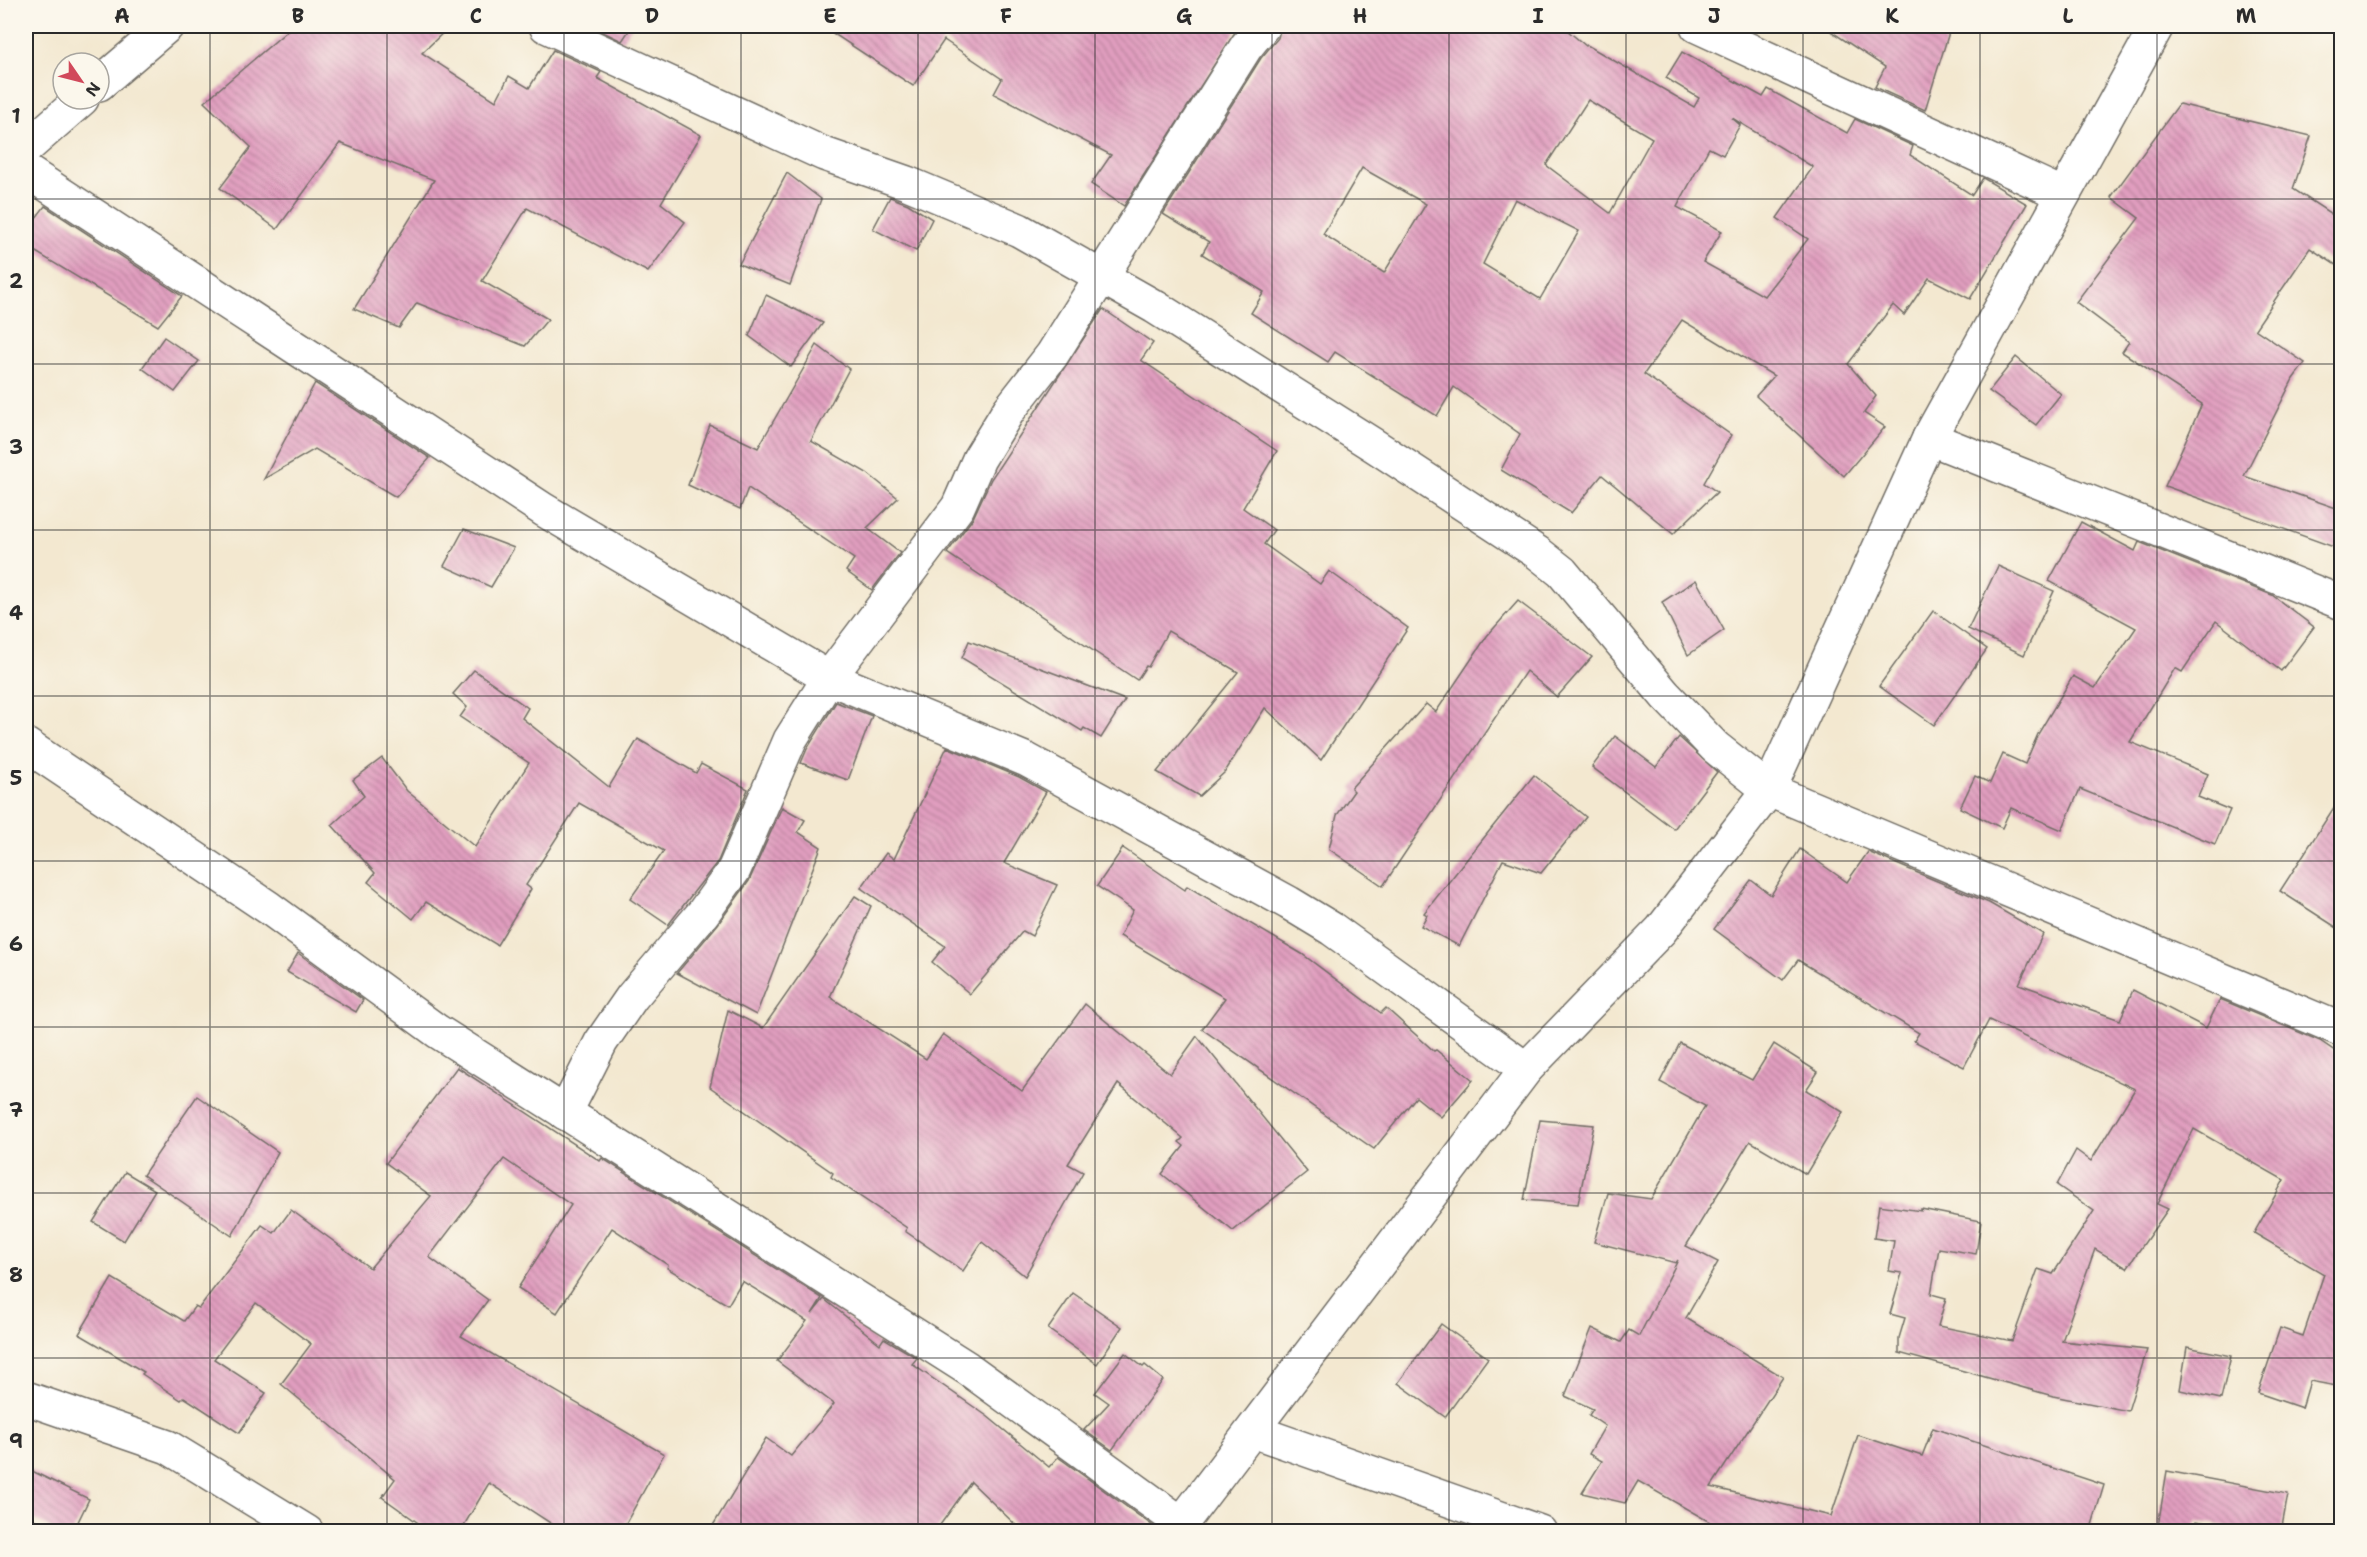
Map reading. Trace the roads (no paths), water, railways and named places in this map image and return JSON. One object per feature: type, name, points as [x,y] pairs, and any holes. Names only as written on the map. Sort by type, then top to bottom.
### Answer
[{"type":"street","points":[[111,74],[167,26]]},
{"type":"street","points":[[546,26],[824,154],[907,183],[1019,230],[1155,306],[1538,553],[1562,572],[1665,695],[1715,747],[1769,790],[2342,1030]]},
{"type":"street","points":[[565,1113],[601,1042],[632,998],[703,913],[734,870],[790,740],[829,678],[958,507],[979,459],[1009,410],[1052,355],[1246,47],[1263,26]]},
{"type":"street","points":[[1697,26],[2062,194]]},
{"type":"street","points":[[26,745],[269,908],[437,1031],[967,1368],[1178,1527],[1526,1069],[1661,930],[1769,790],[1929,438],[2157,26]]},
{"type":"street","points":[[26,148],[68,111]]},
{"type":"street","points":[[26,171],[544,510],[829,678],[1027,760],[1289,903],[1332,929],[1526,1069]]},
{"type":"street","points":[[1929,438],[2342,603]]},
{"type":"street","points":[[26,1398],[168,1447],[307,1532]]},
{"type":"street","points":[[1253,1431],[1540,1532]]}]
